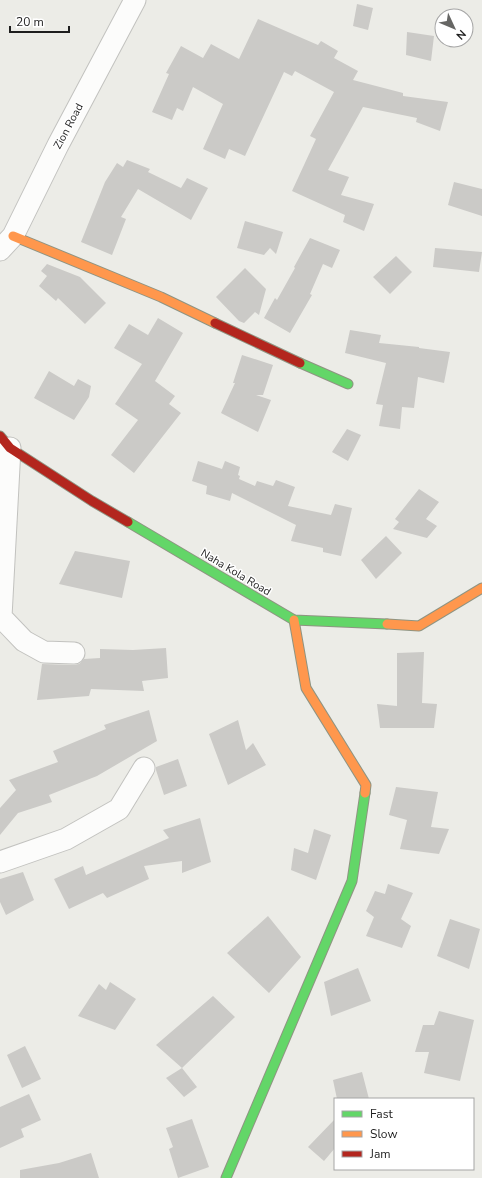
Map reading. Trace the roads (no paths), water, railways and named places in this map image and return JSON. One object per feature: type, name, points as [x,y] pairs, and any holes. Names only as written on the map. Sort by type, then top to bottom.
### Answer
[{"type":"street","name":"Zion Road","points":[[7,243],[135,0]]},
{"type":"street","points":[[7,243],[90,267],[161,297],[271,350],[348,384]]},
{"type":"street","points":[[3,444],[1,617],[24,641],[44,652],[74,654]]},
{"type":"street","name":"Naha Kola Road","points":[[3,444],[92,501],[294,620],[419,626],[482,588]]},
{"type":"street","points":[[226,1178],[352,881],[366,785],[306,688],[294,620]]},
{"type":"street","points":[[0,862],[66,839],[119,809],[144,768]]}]
